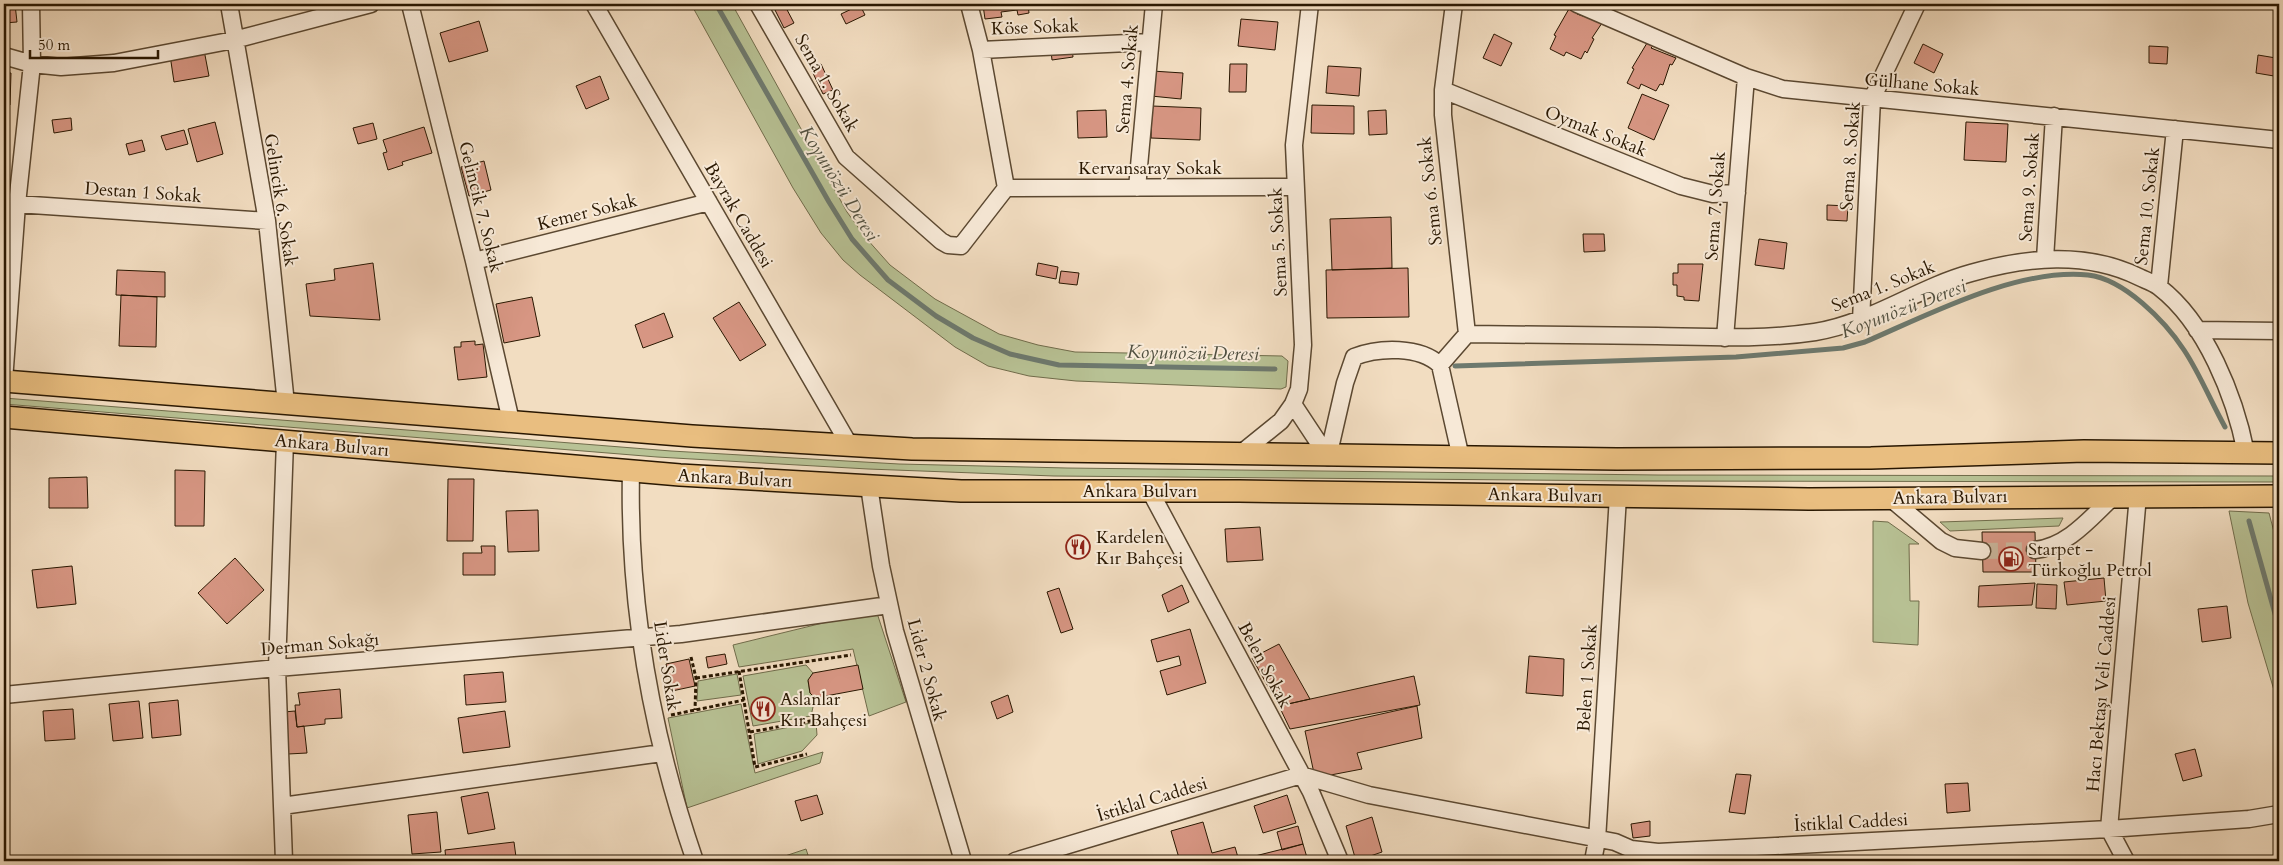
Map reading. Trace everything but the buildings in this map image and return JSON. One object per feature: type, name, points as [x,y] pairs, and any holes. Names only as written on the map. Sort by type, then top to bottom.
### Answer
[{"type":"main road","name":"Ankara Bulvarı","points":[[4,381],[511,421],[912,449],[1461,458],[1871,458],[2084,452],[2279,453]]},
{"type":"main road","name":"Ankara Bulvarı","points":[[4,417],[631,471],[961,491],[1890,498],[2138,495],[2279,496]]},
{"type":"street","points":[[4,381],[13,193],[32,64],[32,4]]},
{"type":"street","name":"Gelincik 6. Sokak","points":[[229,4],[267,221],[286,404]]},
{"type":"street","points":[[4,56],[32,64],[61,67],[114,63],[234,40],[371,4]]},
{"type":"street","name":"Gelincik 7. Sokak","points":[[410,4],[474,261],[511,421]]},
{"type":"street","name":"Bayrak Caddesi","points":[[594,4],[850,446]]},
{"type":"street","name":"Sema 1. Sokak","points":[[758,4],[846,157],[948,245],[961,246],[1006,188]]},
{"type":"street","points":[[969,4],[980,50],[1006,188]]},
{"type":"street","name":"Sema 4. Sokak","points":[[1137,188],[1154,4]]},
{"type":"street","name":"Sema 5. Sokak","points":[[1239,455],[1281,421],[1293,404],[1299,389],[1303,345],[1294,145],[1310,4]]},
{"type":"street","name":"Sema 6. Sokak","points":[[1454,4],[1443,90],[1448,171],[1467,334]]},
{"type":"street","name":"Gülhane Sokak","points":[[1578,4],[1746,77],[1783,89],[2279,140]]},
{"type":"street","name":"Sema 8. Sokak","points":[[1861,320],[1872,99],[1917,4]]},
{"type":"street","name":"Köse Sokak","points":[[980,50],[1150,42]]},
{"type":"street","name":"Sema 7. Sokak","points":[[1725,338],[1746,77]]},
{"type":"street","name":"Oymak Sokak","points":[[1443,90],[1681,186],[1713,194],[1736,193]]},
{"type":"street","name":"Sema 9. Sokak","points":[[2045,259],[2054,116]]},
{"type":"street","name":"Sema 10. Sokak","points":[[2159,286],[2175,129]]},
{"type":"street","name":"Kervansaray Sokak","points":[[1006,188],[1295,187]]},
{"type":"street","name":"Destan 1 Sokak","points":[[13,193],[267,221]]},
{"type":"street","name":"Kemer Sokak","points":[[474,261],[709,202]]},
{"type":"street","name":"Sema 1. Sokak","points":[[1467,334],[1725,338],[1788,336],[1836,328],[1861,320],[1931,287],[1971,273],[2045,259],[2068,258],[2098,263],[2123,270],[2159,286],[2197,330],[2227,387],[2246,453]]},
{"type":"street","points":[[2197,330],[2279,331]]},
{"type":"street","points":[[1440,365],[1467,334]]},
{"type":"street","points":[[1328,457],[1345,383],[1354,357],[1366,352],[1386,351],[1420,353],[1432,358],[1440,365],[1461,458]]},
{"type":"street","points":[[1293,404],[1328,457]]},
{"type":"street","points":[[284,861],[277,668],[285,441]]},
{"type":"street","name":"Lider Sokak","points":[[631,471],[631,544],[641,637],[662,753],[695,861]]},
{"type":"street","name":"Lider 2 Sokak","points":[[869,486],[889,605],[914,700],[963,861]]},
{"type":"street","name":"Belen Sokak","points":[[1150,491],[1301,775],[1322,817],[1340,861]]},
{"type":"street","name":"Hacı Bektaşı Veli Caddesi","points":[[2109,830],[2138,495]]},
{"type":"street","name":"Belen 1 Sokak","points":[[1593,861],[1597,840],[1618,496]]},
{"type":"street","points":[[2035,550],[2049,548],[2063,542],[2114,496]]},
{"type":"street","points":[[1890,498],[1941,540],[1955,548],[1982,551]]},
{"type":"street","name":"Derman Sokağı","points":[[4,695],[277,668],[681,634],[889,605]]},
{"type":"street","points":[[282,806],[662,753]]},
{"type":"street","name":"İstiklal Caddesi","points":[[1015,861],[1301,775],[1369,795],[1658,852],[2109,830],[2249,819],[2279,814]]},
{"type":"street","points":[[2109,830],[2126,861]]},
{"type":"path","points":[[696,678],[851,655]]},
{"type":"path","points":[[691,657],[696,678],[695,710]]},
{"type":"path","points":[[739,671],[755,767],[807,754]]},
{"type":"path","points":[[655,718],[744,700]]},
{"type":"path","points":[[750,732],[816,720]]},
{"type":"green space","points":[[691,4],[732,4],[847,212],[866,238],[890,265],[935,299],[999,334],[1038,345],[1075,352],[1282,356],[1288,361],[1286,387],[1281,389],[1076,381],[1029,376],[988,366],[955,347],[860,275],[843,260],[821,233],[793,188]]},
{"type":"green space","points":[[4,398],[671,451],[899,464],[1067,468],[1658,475],[2279,476],[2279,482],[1638,481],[1054,476],[868,469],[657,457],[4,404]]},
{"type":"green space","points":[[2229,511],[2269,513],[2279,551],[2279,707],[2248,603]]},
{"type":"green space","points":[[2063,518],[2059,526],[1950,531],[1940,522]]},
{"type":"green space","points":[[1873,521],[1888,522],[1919,544],[1909,544],[1910,601],[1919,601],[1918,645],[1873,642]]},
{"type":"green space","points":[[876,610],[906,702],[869,716],[853,649],[739,667],[733,645]]},
{"type":"green space","points":[[806,665],[813,673],[808,681],[810,693],[815,698],[811,716],[753,726],[743,676]]},
{"type":"green space","points":[[737,674],[741,695],[697,701],[698,681]]},
{"type":"green space","points":[[741,704],[755,773],[823,752],[820,763],[687,808],[668,718]]},
{"type":"green space","points":[[816,722],[817,735],[802,751],[758,764],[754,734]]},
{"type":"green space","points":[[806,849],[810,861],[770,861]]},
{"type":"waterway","name":"Koyunözü Deresi","points":[[716,4],[852,239],[888,280],[936,316],[973,338],[1010,354],[1059,365],[1275,369]]},
{"type":"waterway","name":"Koyunözü Deresi","points":[[1455,366],[1736,357],[1843,348],[1865,342],[1974,295],[2003,286],[2061,275],[2088,275],[2116,284],[2142,303],[2166,327],[2190,359],[2225,427]]},
{"type":"waterway","name":"Koyunözü Deresi","points":[[2249,521],[2279,628]]},
{"type":"tunnel","points":[[1982,551],[2035,550]]},
{"type":"place","name":"Kardelen Kır Bahçesi","points":[[1078,547]]},
{"type":"place","name":"Starpet - Türkoğlu Petrol","points":[[2011,559]]},
{"type":"place","name":"Aslanlar Kır Bahçesi","points":[[763,709]]}]
